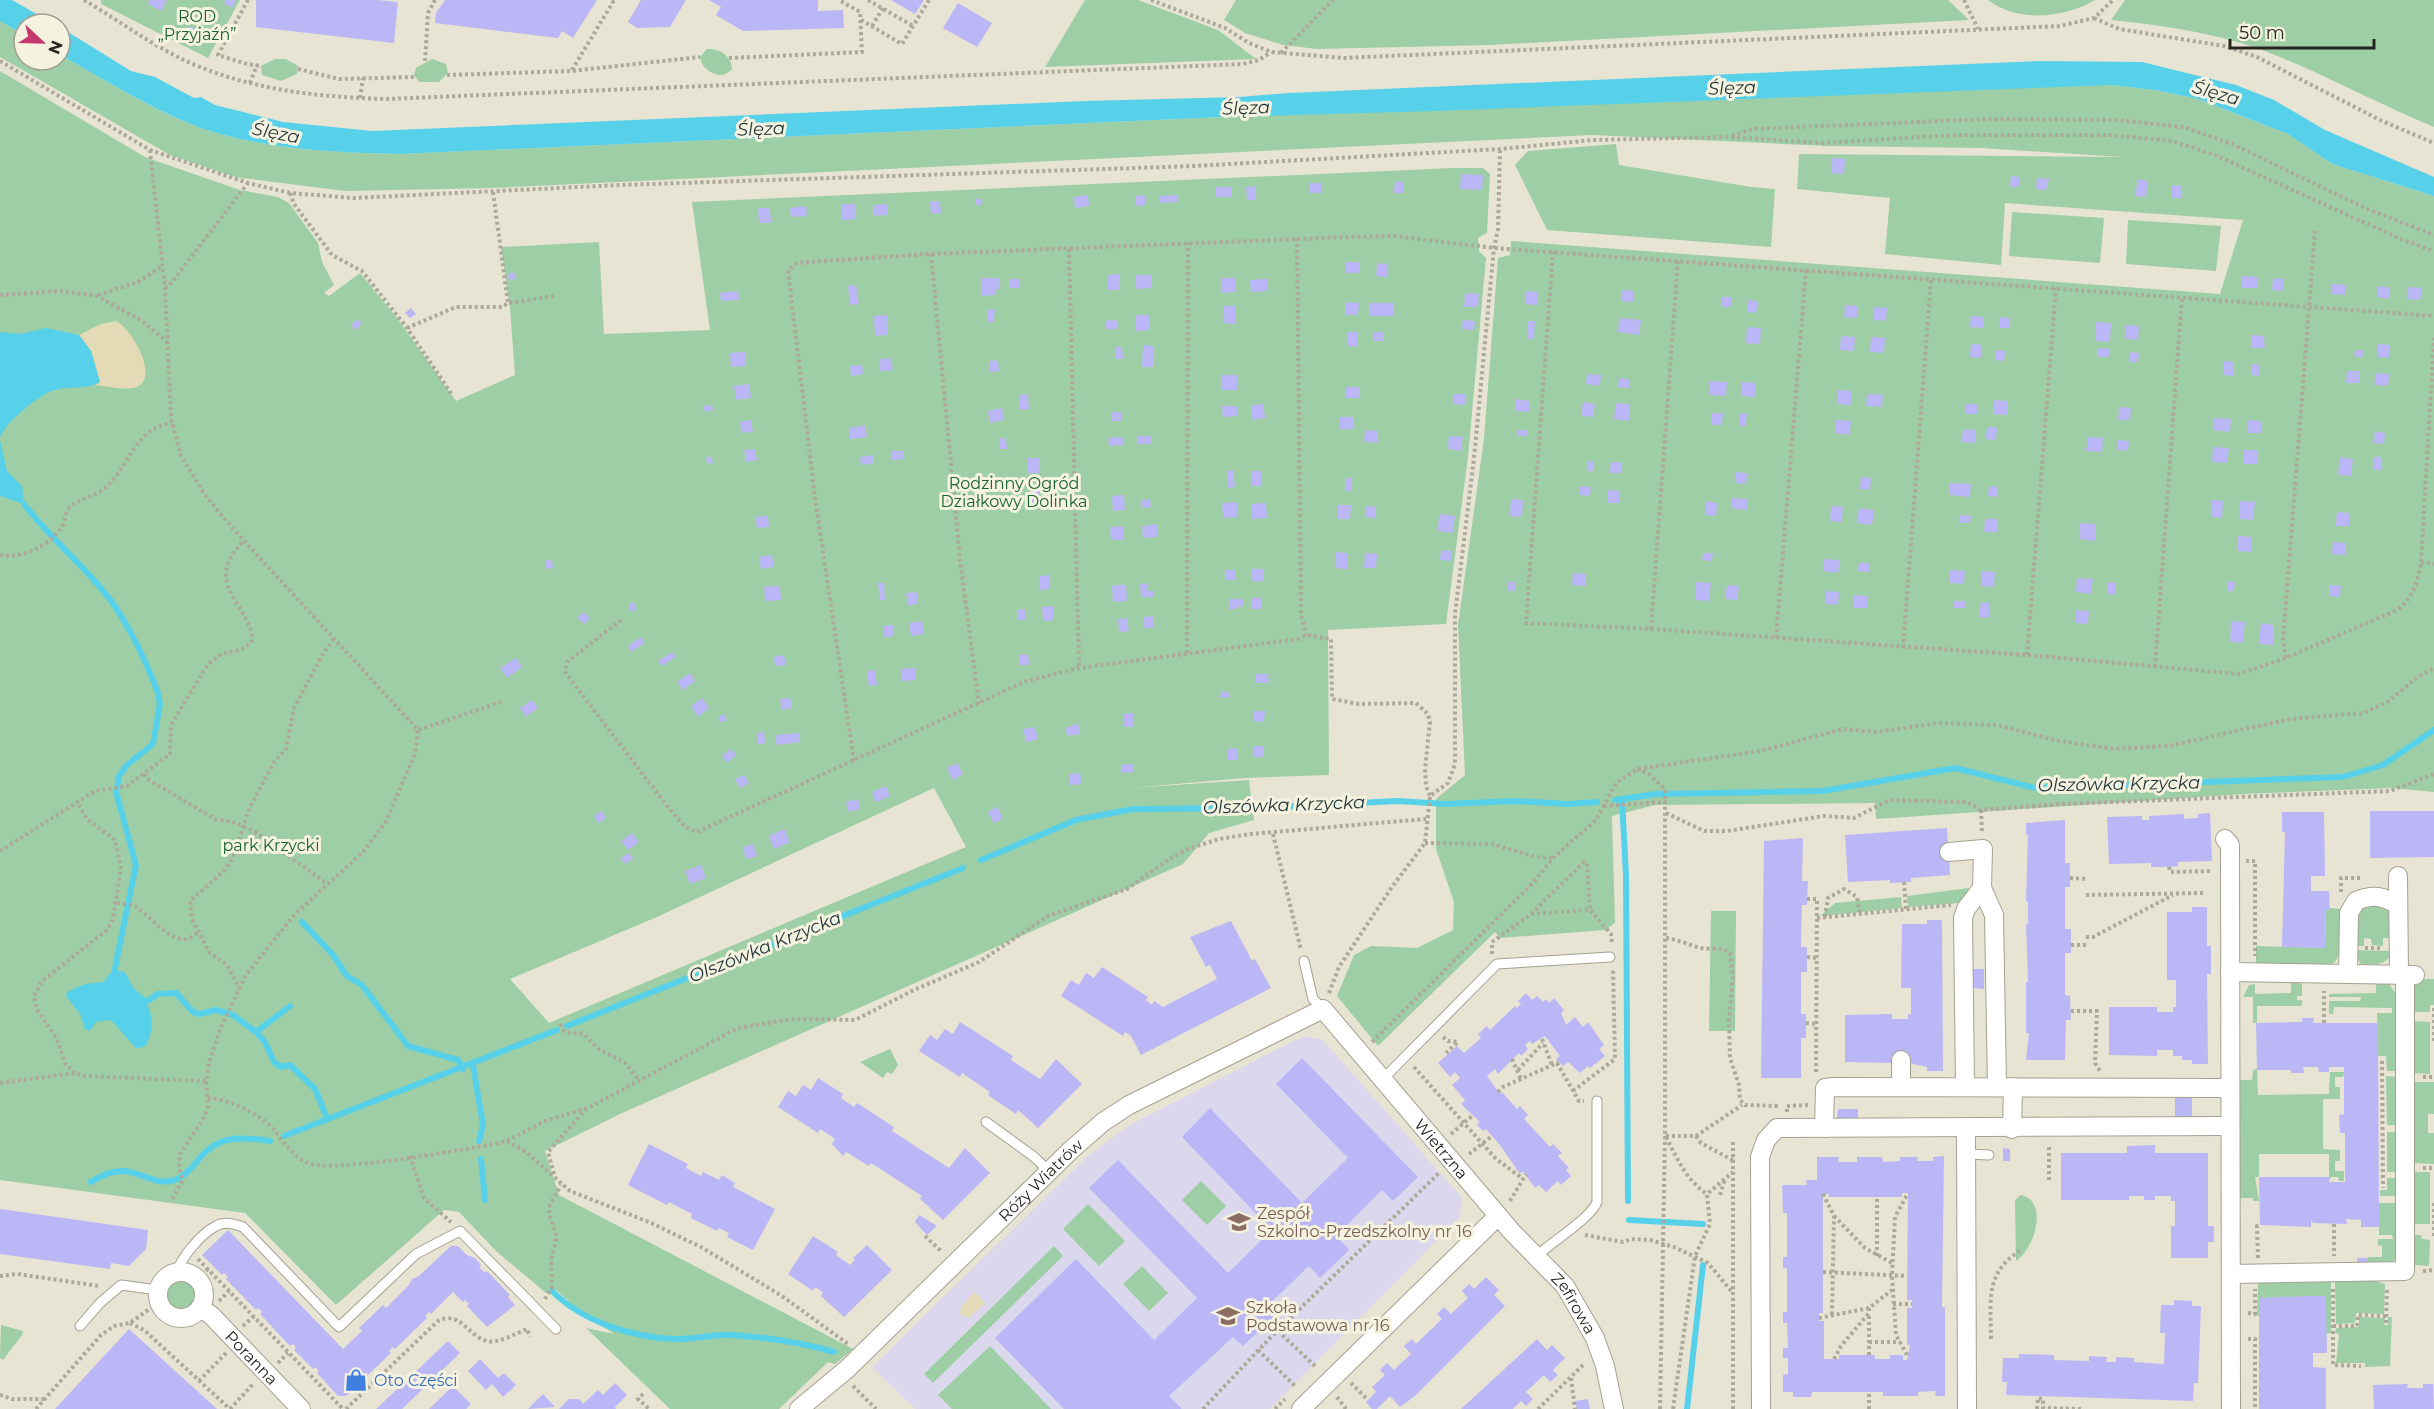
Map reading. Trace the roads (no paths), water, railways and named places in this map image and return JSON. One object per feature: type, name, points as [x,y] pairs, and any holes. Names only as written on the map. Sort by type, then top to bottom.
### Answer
[{"type":"street","points":[[2225,839],[2230,845],[2224,866],[2230,972],[2231,1409]]},
{"type":"street","points":[[1948,852],[1983,846],[1982,888],[1994,915],[2005,1087],[2012,1129]]},
{"type":"street","points":[[2231,1274],[2405,1271],[2406,975],[2398,905],[2398,876]]},
{"type":"street","points":[[1965,1086],[1963,918],[1982,888]]},
{"type":"street","points":[[2348,973],[2349,913],[2356,901],[2372,896],[2382,897],[2398,905]]},
{"type":"street","points":[[2230,972],[2406,975]]},
{"type":"street","name":"Wietrzna","points":[[1323,1009],[1382,1080],[1503,1211]]},
{"type":"street","name":"Róży Wiatrów","points":[[799,1409],[847,1369],[1049,1171],[1086,1136],[1115,1113],[1323,1009]]},
{"type":"street","points":[[1901,1060],[1901,1087]]},
{"type":"street","points":[[1824,1128],[1825,1088],[1965,1086],[2230,1088]]},
{"type":"street","points":[[1761,1409],[1760,1157],[1766,1140],[1777,1128],[2012,1129],[2230,1126]]},
{"type":"street","points":[[1966,1129],[1967,1409]]},
{"type":"street","points":[[1313,1405],[1503,1211]]},
{"type":"street","name":"Zefirowa","points":[[1503,1211],[1536,1257],[1577,1303],[1600,1353],[1614,1409]]},
{"type":"street","points":[[177,1273],[202,1274],[203,1295],[200,1308],[180,1318],[167,1314],[159,1297],[165,1279],[177,1273]]},
{"type":"street","name":"Poranna","points":[[200,1308],[211,1315],[301,1409]]},
{"type":"lane","points":[[1382,1080],[1497,964],[1610,957]]},
{"type":"lane","points":[[1304,961],[1313,999],[1323,1009]]},
{"type":"lane","points":[[1536,1257],[1568,1230],[1593,1213],[1597,1202],[1597,1101]]},
{"type":"lane","points":[[986,1122],[1033,1156],[1049,1171]]},
{"type":"lane","points":[[1966,1154],[1989,1155]]},
{"type":"lane","points":[[177,1273],[180,1261],[215,1226],[228,1223],[243,1227],[339,1327],[416,1254],[460,1231],[556,1329]]},
{"type":"lane","points":[[80,1326],[114,1289],[127,1285],[159,1297]]},
{"type":"water","points":[[0,0],[12,0],[33,12],[12,12],[12,28],[0,21]]},
{"type":"water","name":"Ślęza","points":[[72,34],[131,71],[155,77],[194,98],[201,97],[215,105],[283,122],[372,131],[1085,101],[1239,97],[2038,61],[2142,62],[2236,85],[2274,100],[2325,130],[2434,177],[2434,196],[2332,164],[2288,134],[2198,99],[2155,90],[2110,85],[1224,117],[401,154],[332,151],[265,144],[200,128],[138,99],[72,62]]},
{"type":"water","points":[[46,328],[79,335],[91,351],[100,382],[89,386],[49,392],[15,417],[0,438],[0,332],[20,334]]},
{"type":"water","points":[[0,440],[7,471],[22,486],[24,504],[0,496]]},
{"type":"water","points":[[109,974],[123,975],[127,983],[148,1006],[151,1031],[144,1047],[136,1048],[111,1020],[96,1022],[90,1031],[85,1029],[80,1014],[66,996],[67,992],[85,984],[104,982]]},
{"type":"waterway","points":[[24,504],[112,602],[135,640],[158,693],[160,704],[153,744],[127,765],[119,776],[116,792],[136,865],[114,973],[123,975],[131,990],[146,1002],[158,994],[176,993],[193,1012],[200,1014],[216,1010],[233,1015],[256,1032],[265,1042],[274,1062],[281,1067],[290,1065],[315,1089],[327,1118]]},
{"type":"waterway","name":"Olszówka Krzycka","points":[[1615,800],[1656,794],[1823,791],[1955,768],[2035,788],[2343,777],[2383,765],[2434,730]]},
{"type":"waterway","points":[[1622,800],[1626,875],[1628,1201]]},
{"type":"waterway","name":"Olszówka Krzycka","points":[[981,860],[1076,820],[1133,809],[1262,808],[1397,801],[1446,804],[1514,801],[1568,804],[1597,802]]},
{"type":"waterway","name":"Olszówka Krzycka","points":[[567,1026],[963,868]]},
{"type":"waterway","points":[[302,922],[333,955],[347,976],[362,985],[408,1046],[458,1060],[463,1069]]},
{"type":"waterway","points":[[256,1032],[290,1006]]},
{"type":"waterway","name":"Olszówka Krzycka","points":[[284,1136],[557,1030]]},
{"type":"waterway","points":[[473,1065],[483,1125],[479,1141]]},
{"type":"waterway","name":"Olszówka Krzycka","points":[[91,1182],[118,1171],[128,1171],[164,1182],[175,1180],[188,1171],[207,1151],[223,1141],[241,1138],[270,1141]]},
{"type":"waterway","points":[[481,1159],[485,1200]]},
{"type":"waterway","points":[[1629,1220],[1703,1224]]},
{"type":"waterway","points":[[1687,1409],[1703,1265]]},
{"type":"waterway","points":[[552,1291],[564,1302],[593,1319],[608,1326],[641,1335],[681,1339],[722,1335],[743,1336],[796,1343],[834,1352]]},
{"type":"place","name":"Zespół Szkolno-Przedszkolny nr 16","points":[[1239,1222]]},
{"type":"place","name":"Szkoła Podstawowa nr 16","points":[[1228,1316]]},
{"type":"place","name":"Oto Części","points":[[356,1380]]},
{"type":"park label","name":"ROD „Przyjaźń”","points":[[197,25]]},
{"type":"park label","name":"Rodzinny Ogród Działkowy Dolinka","points":[[1014,492]]},
{"type":"park label","name":"park Krzycki","points":[[271,845]]}]
